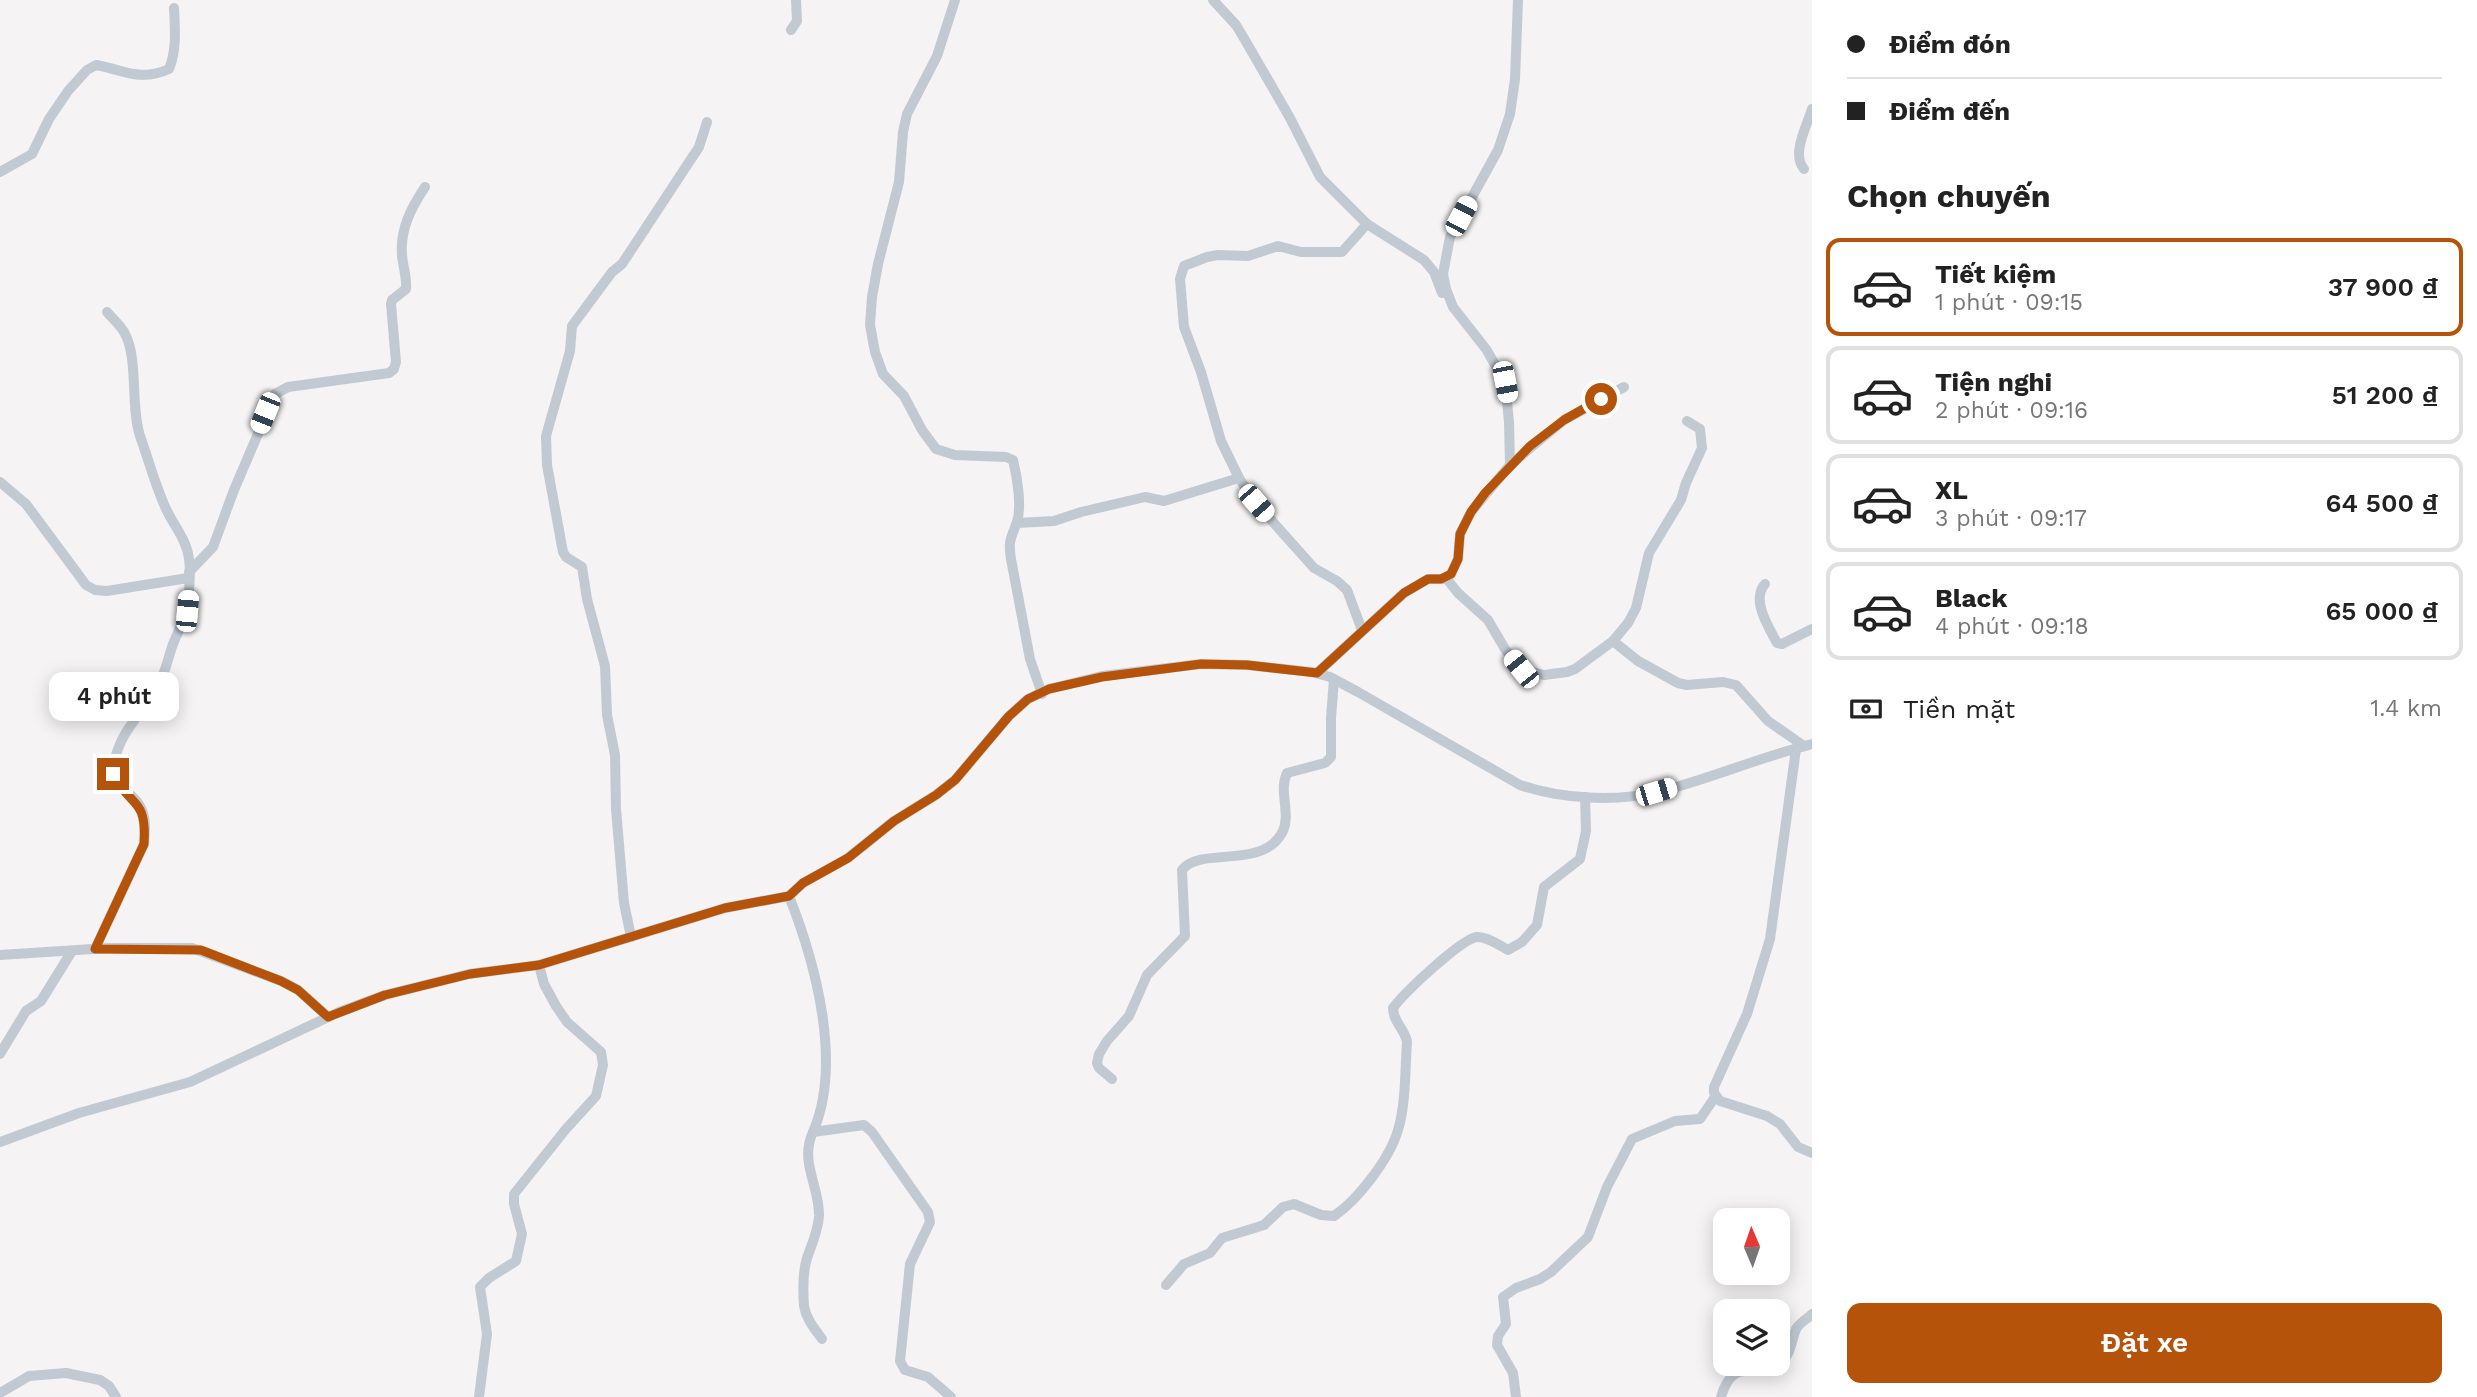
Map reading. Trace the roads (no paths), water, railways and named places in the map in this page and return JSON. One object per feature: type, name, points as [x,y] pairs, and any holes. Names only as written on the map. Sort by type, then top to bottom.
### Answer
[{"type":"street","points":[[791,30],[797,21],[796,0]]},
{"type":"street","points":[[955,0],[937,56],[907,114],[899,182],[878,264],[870,325],[883,374],[904,396],[922,430],[936,449],[955,456],[1006,457],[1013,460],[1018,495],[1017,523],[1012,529],[1009,544],[1010,559],[1030,659],[1042,694]]},
{"type":"street","points":[[1213,0],[1236,25],[1290,118],[1320,177],[1367,224],[1424,260],[1434,272],[1444,295],[1486,349],[1505,382],[1510,422],[1510,465]]},
{"type":"street","points":[[1453,307],[1443,274],[1446,254],[1450,237],[1498,150],[1510,114],[1515,79],[1518,0]]},
{"type":"street","points":[[0,172],[32,154],[49,119],[68,91],[87,70],[96,65],[127,75],[159,73],[169,69],[175,42],[174,8]]},
{"type":"street","points":[[1804,169],[1799,164],[1798,153],[1812,109]]},
{"type":"street","points":[[631,937],[624,903],[616,808],[615,755],[607,715],[606,666],[587,599],[582,567],[563,552],[547,465],[546,436],[570,351],[572,326],[612,272],[622,264],[699,147],[707,122]]},
{"type":"street","points":[[0,482],[26,503],[86,585],[95,590],[107,591],[188,575],[213,547],[275,394],[288,387],[389,373],[394,369],[396,362],[391,304],[392,300],[407,289],[402,235],[425,187]]},
{"type":"street","points":[[1362,630],[1343,585],[1307,561],[1256,503],[1239,478],[1221,441],[1201,372],[1184,327],[1181,270],[1190,262],[1207,257],[1248,256],[1278,246],[1301,252],[1337,253],[1348,247],[1367,224]]},
{"type":"street","points":[[95,949],[144,844],[143,813],[138,803],[118,784],[113,774],[115,760],[120,743],[133,720],[156,691],[187,611],[189,557],[183,537],[167,511],[138,428],[130,345],[124,331],[107,312]]},
{"type":"street","points":[[1441,579],[1451,574],[1456,566],[1460,534],[1471,512],[1510,465],[1564,420],[1624,387]]},
{"type":"street","points":[[1317,673],[1362,630],[1414,586],[1428,579],[1446,578],[1458,593],[1476,607],[1492,626],[1505,649],[1521,669],[1526,671],[1544,675],[1567,672],[1613,641],[1628,624],[1636,608],[1648,553],[1681,500],[1702,448],[1700,429],[1687,421]]},
{"type":"street","points":[[1017,523],[1054,521],[1145,497],[1164,501],[1239,478]]},
{"type":"street","points":[[1765,584],[1759,594],[1759,603],[1777,643],[1782,644],[1812,629]]},
{"type":"street","points":[[1613,641],[1638,661],[1678,683],[1687,685],[1723,682],[1736,685],[1768,721],[1804,747]]},
{"type":"street","points":[[0,1142],[79,1113],[190,1082],[328,1017],[385,995],[470,974],[539,965],[725,908],[789,896],[803,883],[848,858],[894,821],[955,780],[1009,716],[1028,699],[1049,689],[1102,677],[1201,664],[1247,665],[1317,673],[1334,679],[1520,785],[1545,794],[1585,797],[1656,792],[1804,747]]},
{"type":"street","points":[[1112,1079],[1099,1068],[1099,1054],[1129,1016],[1147,975],[1185,936],[1182,870],[1192,863],[1263,851],[1277,841],[1286,824],[1284,794],[1287,773],[1325,763],[1331,757],[1334,679]]},
{"type":"street","points":[[1516,1397],[1513,1373],[1497,1345],[1498,1336],[1506,1324],[1503,1297],[1551,1272],[1588,1237],[1606,1187],[1632,1139],[1675,1121],[1700,1119],[1715,1097],[1714,1087],[1747,1014],[1770,939],[1804,747]]},
{"type":"street","points":[[1166,1285],[1184,1264],[1210,1254],[1222,1238],[1264,1225],[1283,1207],[1294,1203],[1321,1215],[1334,1216],[1352,1202],[1382,1162],[1399,1125],[1407,1042],[1404,1031],[1395,1019],[1393,1008],[1462,943],[1477,937],[1486,938],[1509,950],[1522,942],[1537,925],[1544,887],[1580,859],[1586,831],[1585,797]]},
{"type":"street","points":[[789,896],[811,957],[822,1008],[824,1091],[809,1141],[809,1165],[819,1217],[806,1266],[804,1308],[822,1339]]},
{"type":"street","points":[[0,955],[95,949],[201,950],[281,981],[298,990],[328,1017]]},
{"type":"street","points":[[0,1054],[26,1011],[41,1002],[72,951]]},
{"type":"street","points":[[479,1397],[487,1334],[480,1287],[516,1261],[522,1234],[514,1194],[596,1096],[603,1065],[601,1052],[566,1022],[544,984],[539,965]]},
{"type":"street","points":[[1715,1097],[1767,1116],[1780,1124],[1798,1147],[1812,1153]]},
{"type":"street","points":[[813,1132],[864,1125],[872,1132],[928,1212],[930,1222],[910,1264],[900,1361],[905,1370],[928,1377],[951,1397]]},
{"type":"street","points":[[1721,1397],[1729,1380],[1736,1373],[1745,1369],[1774,1367],[1783,1362],[1791,1349],[1797,1328],[1812,1314]]},
{"type":"street","points":[[0,1393],[29,1376],[66,1373],[100,1380],[109,1386],[116,1397]]}]
